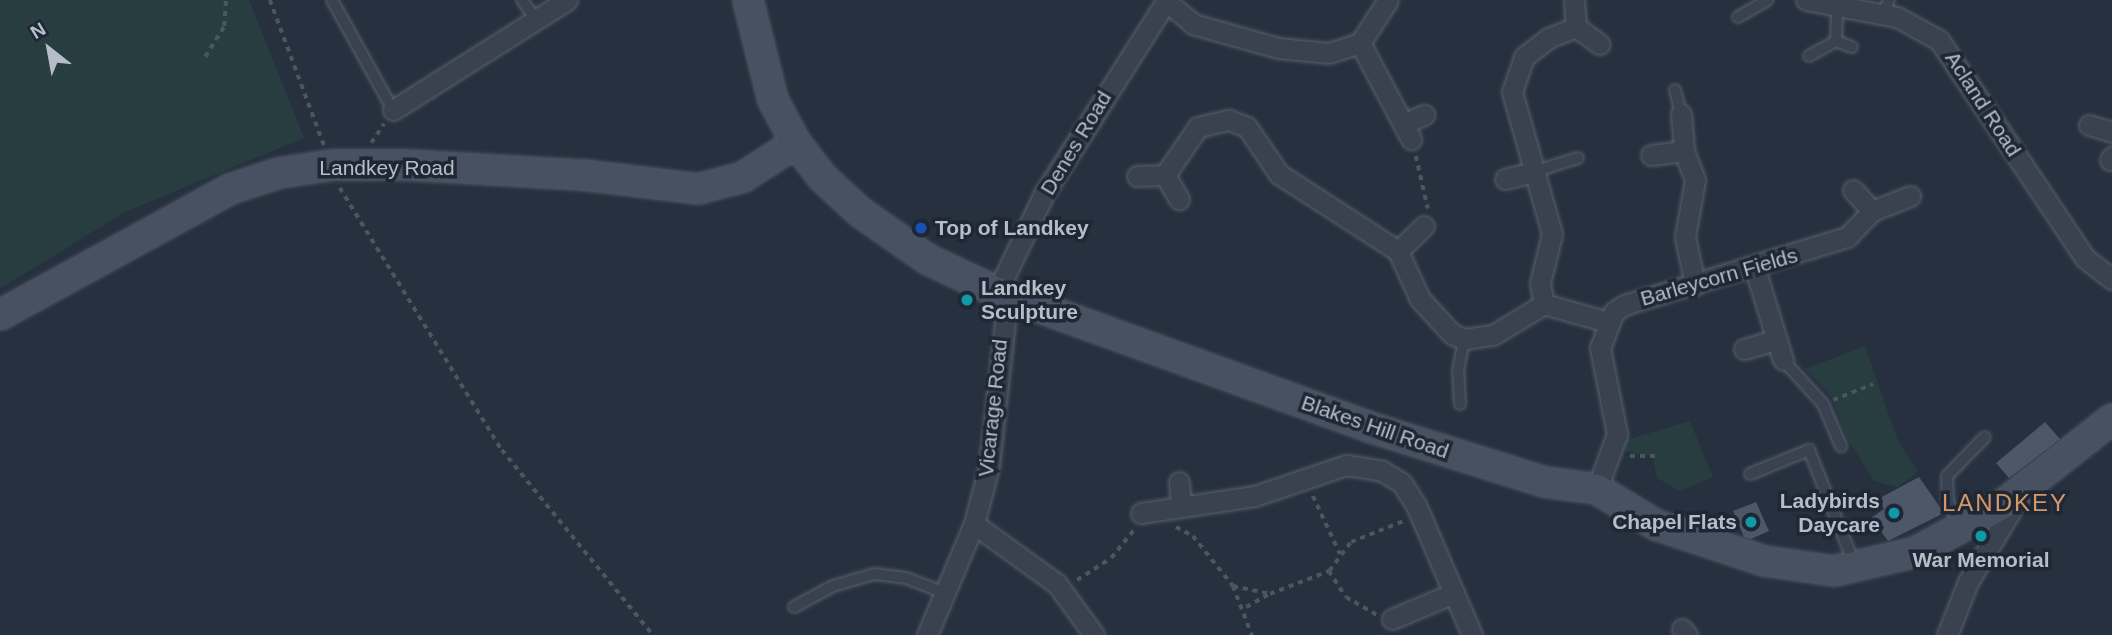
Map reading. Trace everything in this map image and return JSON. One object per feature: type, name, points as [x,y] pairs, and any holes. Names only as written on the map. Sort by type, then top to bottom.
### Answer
[{"type":"street","points":[[393,110],[567,0]]},
{"type":"street","name":"Blakes Hill Road","points":[[748,0],[773,100],[796,143],[860,212],[927,259],[1003,294],[1483,464],[1597,489],[1656,525],[1764,561],[1807,570],[1855,567],[1916,552],[2005,503],[2112,419]]},
{"type":"street","points":[[1166,1],[1193,24],[1278,48],[1329,52],[1360,43],[1388,0]]},
{"type":"street","points":[[1574,0],[1576,27],[1599,44]]},
{"type":"street","name":"Acland Road","points":[[1806,0],[1837,9],[1886,7],[1918,25],[1957,60],[2052,211],[2085,258],[2112,279]]},
{"type":"street","name":"Denes Road","points":[[1003,294],[1045,192],[1166,1]]},
{"type":"street","points":[[1544,304],[1541,283],[1552,234],[1512,92],[1518,68],[1534,47],[1576,27]]},
{"type":"street","points":[[1360,43],[1408,131],[1424,116]]},
{"type":"street","points":[[1681,114],[1684,151],[1695,180],[1685,237],[1695,285]]},
{"type":"street","points":[[1165,175],[1198,127],[1229,120],[1247,127],[1279,174],[1398,251],[1420,299],[1464,339],[1493,335],[1544,304],[1608,322],[1600,348],[1618,427],[1597,489]]},
{"type":"street","points":[[2090,125],[2112,132]]},
{"type":"street","name":"Landkey Road","points":[[0,315],[230,189],[279,173],[345,165],[542,172],[698,189],[743,177],[796,143]]},
{"type":"street","points":[[1651,155],[1684,151]]},
{"type":"street","points":[[1497,181],[1536,171]]},
{"type":"street","points":[[1137,176],[1165,175]]},
{"type":"street","points":[[1165,175],[1179,199]]},
{"type":"street","points":[[1853,190],[1872,211]]},
{"type":"street","name":"Barleycorn Fields","points":[[1608,322],[1624,304],[1755,268],[1847,237],[1872,211],[1910,196]]},
{"type":"street","points":[[1398,251],[1424,226]]},
{"type":"street","points":[[1755,268],[1783,360]]},
{"type":"street","name":"Vicarage Road","points":[[927,635],[942,592],[974,524],[989,467],[1003,294]]},
{"type":"street","points":[[1744,349],[1775,340]]},
{"type":"street","points":[[1141,519],[1175,516],[1255,496],[1304,477],[1346,465],[1382,471],[1402,483],[1420,514],[1472,635]]},
{"type":"street","points":[[1175,516],[1178,482]]},
{"type":"street","points":[[1947,635],[1968,582],[2010,512],[2005,503]]},
{"type":"street","points":[[974,524],[1061,589],[1094,635]]},
{"type":"street","points":[[1386,619],[1454,593]]},
{"type":"lane","points":[[332,0],[393,110]]},
{"type":"lane","points":[[522,0],[535,18]]},
{"type":"lane","points":[[1738,17],[1767,0]]},
{"type":"lane","points":[[1836,41],[1837,9]]},
{"type":"lane","points":[[1809,56],[1836,41],[1852,47]]},
{"type":"lane","points":[[1675,90],[1681,114]]},
{"type":"lane","points":[[1536,171],[1578,158]]},
{"type":"lane","points":[[1461,404],[1458,371],[1464,339]]},
{"type":"lane","points":[[1783,360],[1824,404],[1841,446]]},
{"type":"lane","points":[[1963,527],[1948,502],[1947,476],[1985,437]]},
{"type":"lane","points":[[1749,474],[1809,450],[1855,567]]},
{"type":"lane","points":[[794,607],[833,586],[874,574],[906,578],[942,592]]},
{"type":"path","points":[[205,57],[224,26],[226,0]]},
{"type":"path","points":[[270,0],[345,165]]},
{"type":"path","points":[[393,110],[334,178],[502,450],[653,635]]},
{"type":"path","points":[[1408,131],[1404,149],[1416,155],[1430,205],[1424,226]]},
{"type":"path","points":[[1824,404],[1873,384]]},
{"type":"path","points":[[1628,460],[1631,453],[1656,456]]},
{"type":"path","points":[[1304,477],[1340,554]]},
{"type":"path","points":[[1245,607],[1270,594],[1329,571],[1351,542],[1420,514]]},
{"type":"path","points":[[1175,516],[1233,586],[1245,607],[1252,635]]},
{"type":"path","points":[[1061,589],[1111,558],[1127,533],[1141,519]]},
{"type":"path","points":[[1329,571],[1346,597],[1386,619]]},
{"type":"path","points":[[1233,586],[1270,594]]},
{"type":"green space","points":[[0,0],[249,0],[304,138],[125,212],[0,289]]},
{"type":"green space","points":[[1865,346],[1898,441],[1918,472],[1898,487],[1874,481],[1847,438],[1831,396],[1805,369]]},
{"type":"green space","points":[[1690,421],[1713,477],[1680,491],[1657,478],[1653,457],[1622,450],[1626,440]]},
{"type":"building","points":[[2045,422],[2060,439],[2009,478],[1996,463]]},
{"type":"building","points":[[1919,477],[1944,513],[1888,541],[1871,518],[1884,509],[1878,499]]},
{"type":"building","name":"Chapel Flats","points":[[1756,502],[1769,531],[1751,539],[1744,537],[1733,511]]},
{"type":"place","name":"Top of Landkey","points":[[921,228]]},
{"type":"place","name":"Landkey Sculpture","points":[[967,300]]},
{"type":"place","name":"Ladybirds Daycare","points":[[1894,513]]},
{"type":"place","name":"Chapel Flats","points":[[1751,522]]},
{"type":"place","name":"War Memorial","points":[[1981,536]]},
{"type":"district","name":"LANDKEY","points":[[2005,503]]}]
